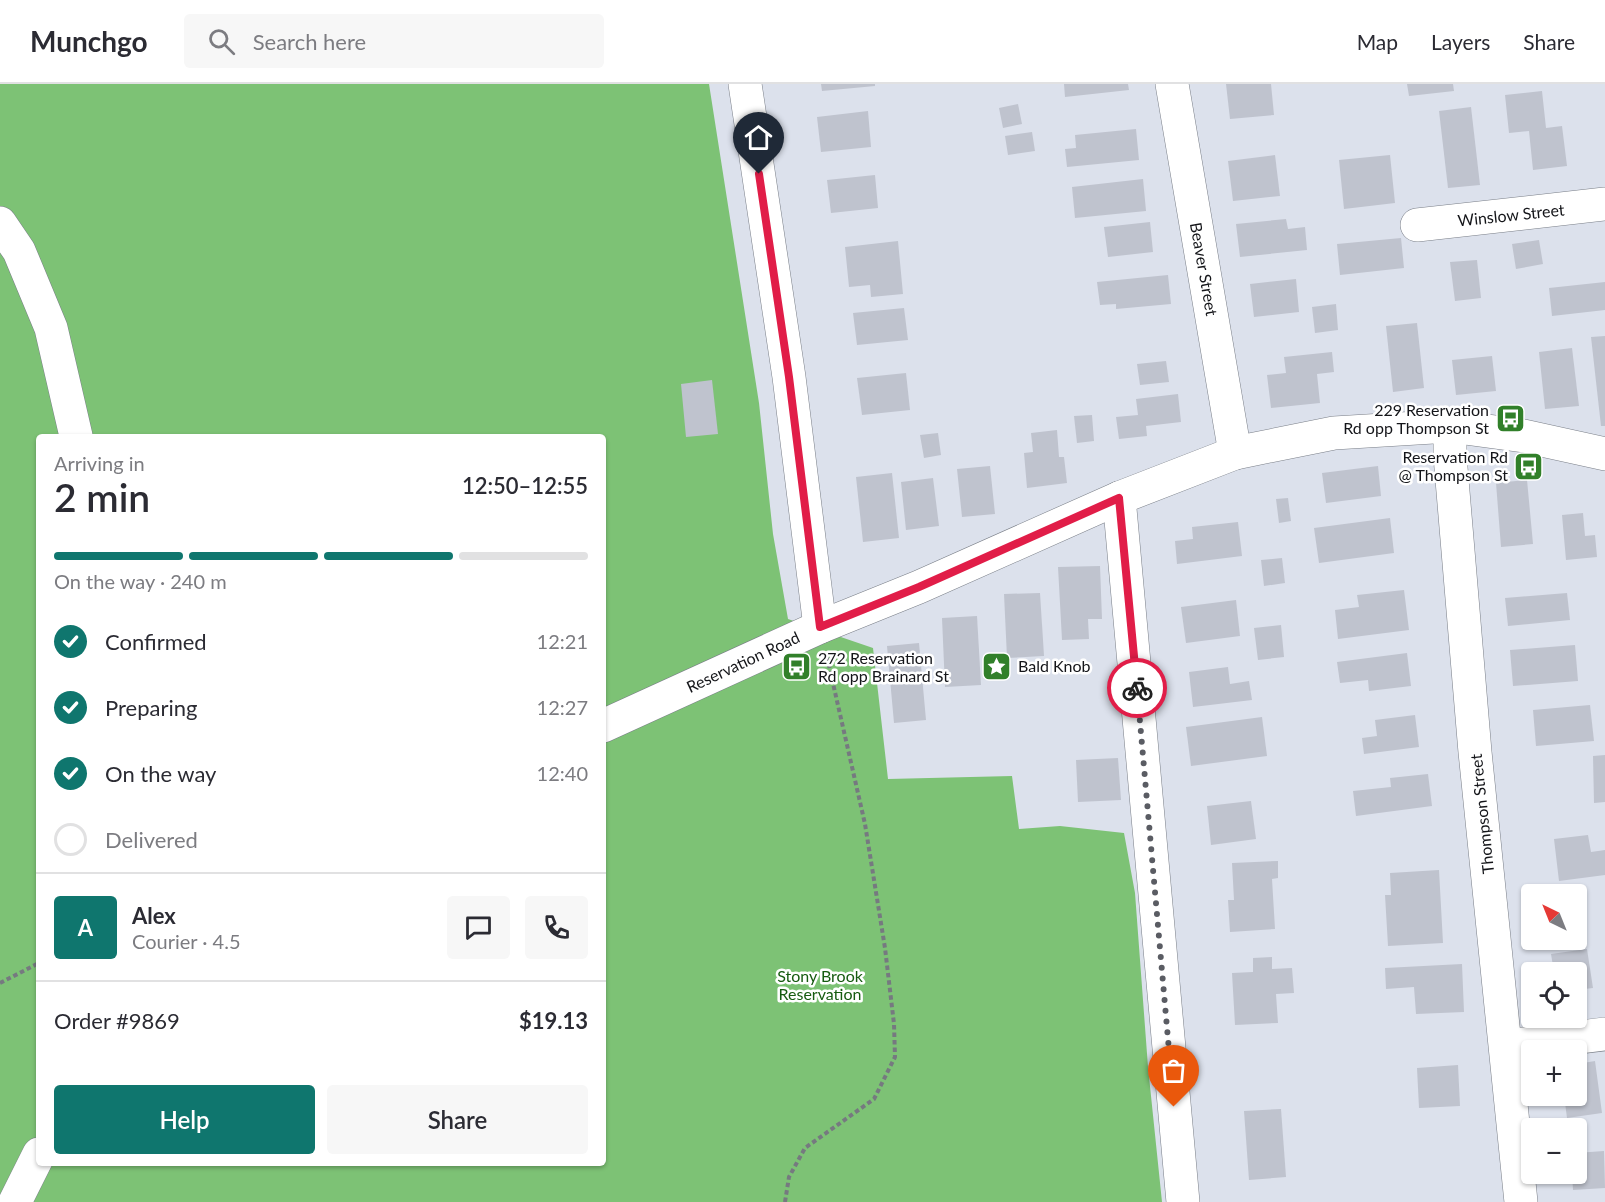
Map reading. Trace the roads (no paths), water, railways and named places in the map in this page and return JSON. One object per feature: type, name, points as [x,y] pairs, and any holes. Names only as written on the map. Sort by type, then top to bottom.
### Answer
[{"type":"street","points":[[745,84],[789,377],[820,627]]},
{"type":"street","name":"Beaver Street","points":[[1173,84],[1235,453]]},
{"type":"street","name":"Winslow Street","points":[[1417,225],[1605,204]]},
{"type":"street","points":[[0,223],[18,251],[51,328],[76,434]]},
{"type":"street","name":"Reservation Road","points":[[606,725],[820,627],[919,587],[1119,498],[1235,453],[1334,433],[1450,426],[1524,436],[1605,454]]},
{"type":"street","name":"Thompson Street","points":[[1450,426],[1450,456],[1475,752],[1507,1046],[1521,1202]]},
{"type":"street","points":[[1119,498],[1183,1202]]},
{"type":"street","points":[[1507,1046],[1605,1034]]},
{"type":"street","points":[[15,1202],[36,1160]]},
{"type":"place","name":"229 Reservation Rd opp Thompson St","points":[[1510,419]]},
{"type":"place","name":"Reservation Rd @ Thompson St","points":[[1529,466]]},
{"type":"place","name":"Bald Knob","points":[[997,666]]},
{"type":"place","name":"272 Reservation Rd opp Brainard St","points":[[797,667]]},
{"type":"park label","name":"Stony Brook Reservation","points":[[820,985]]}]
